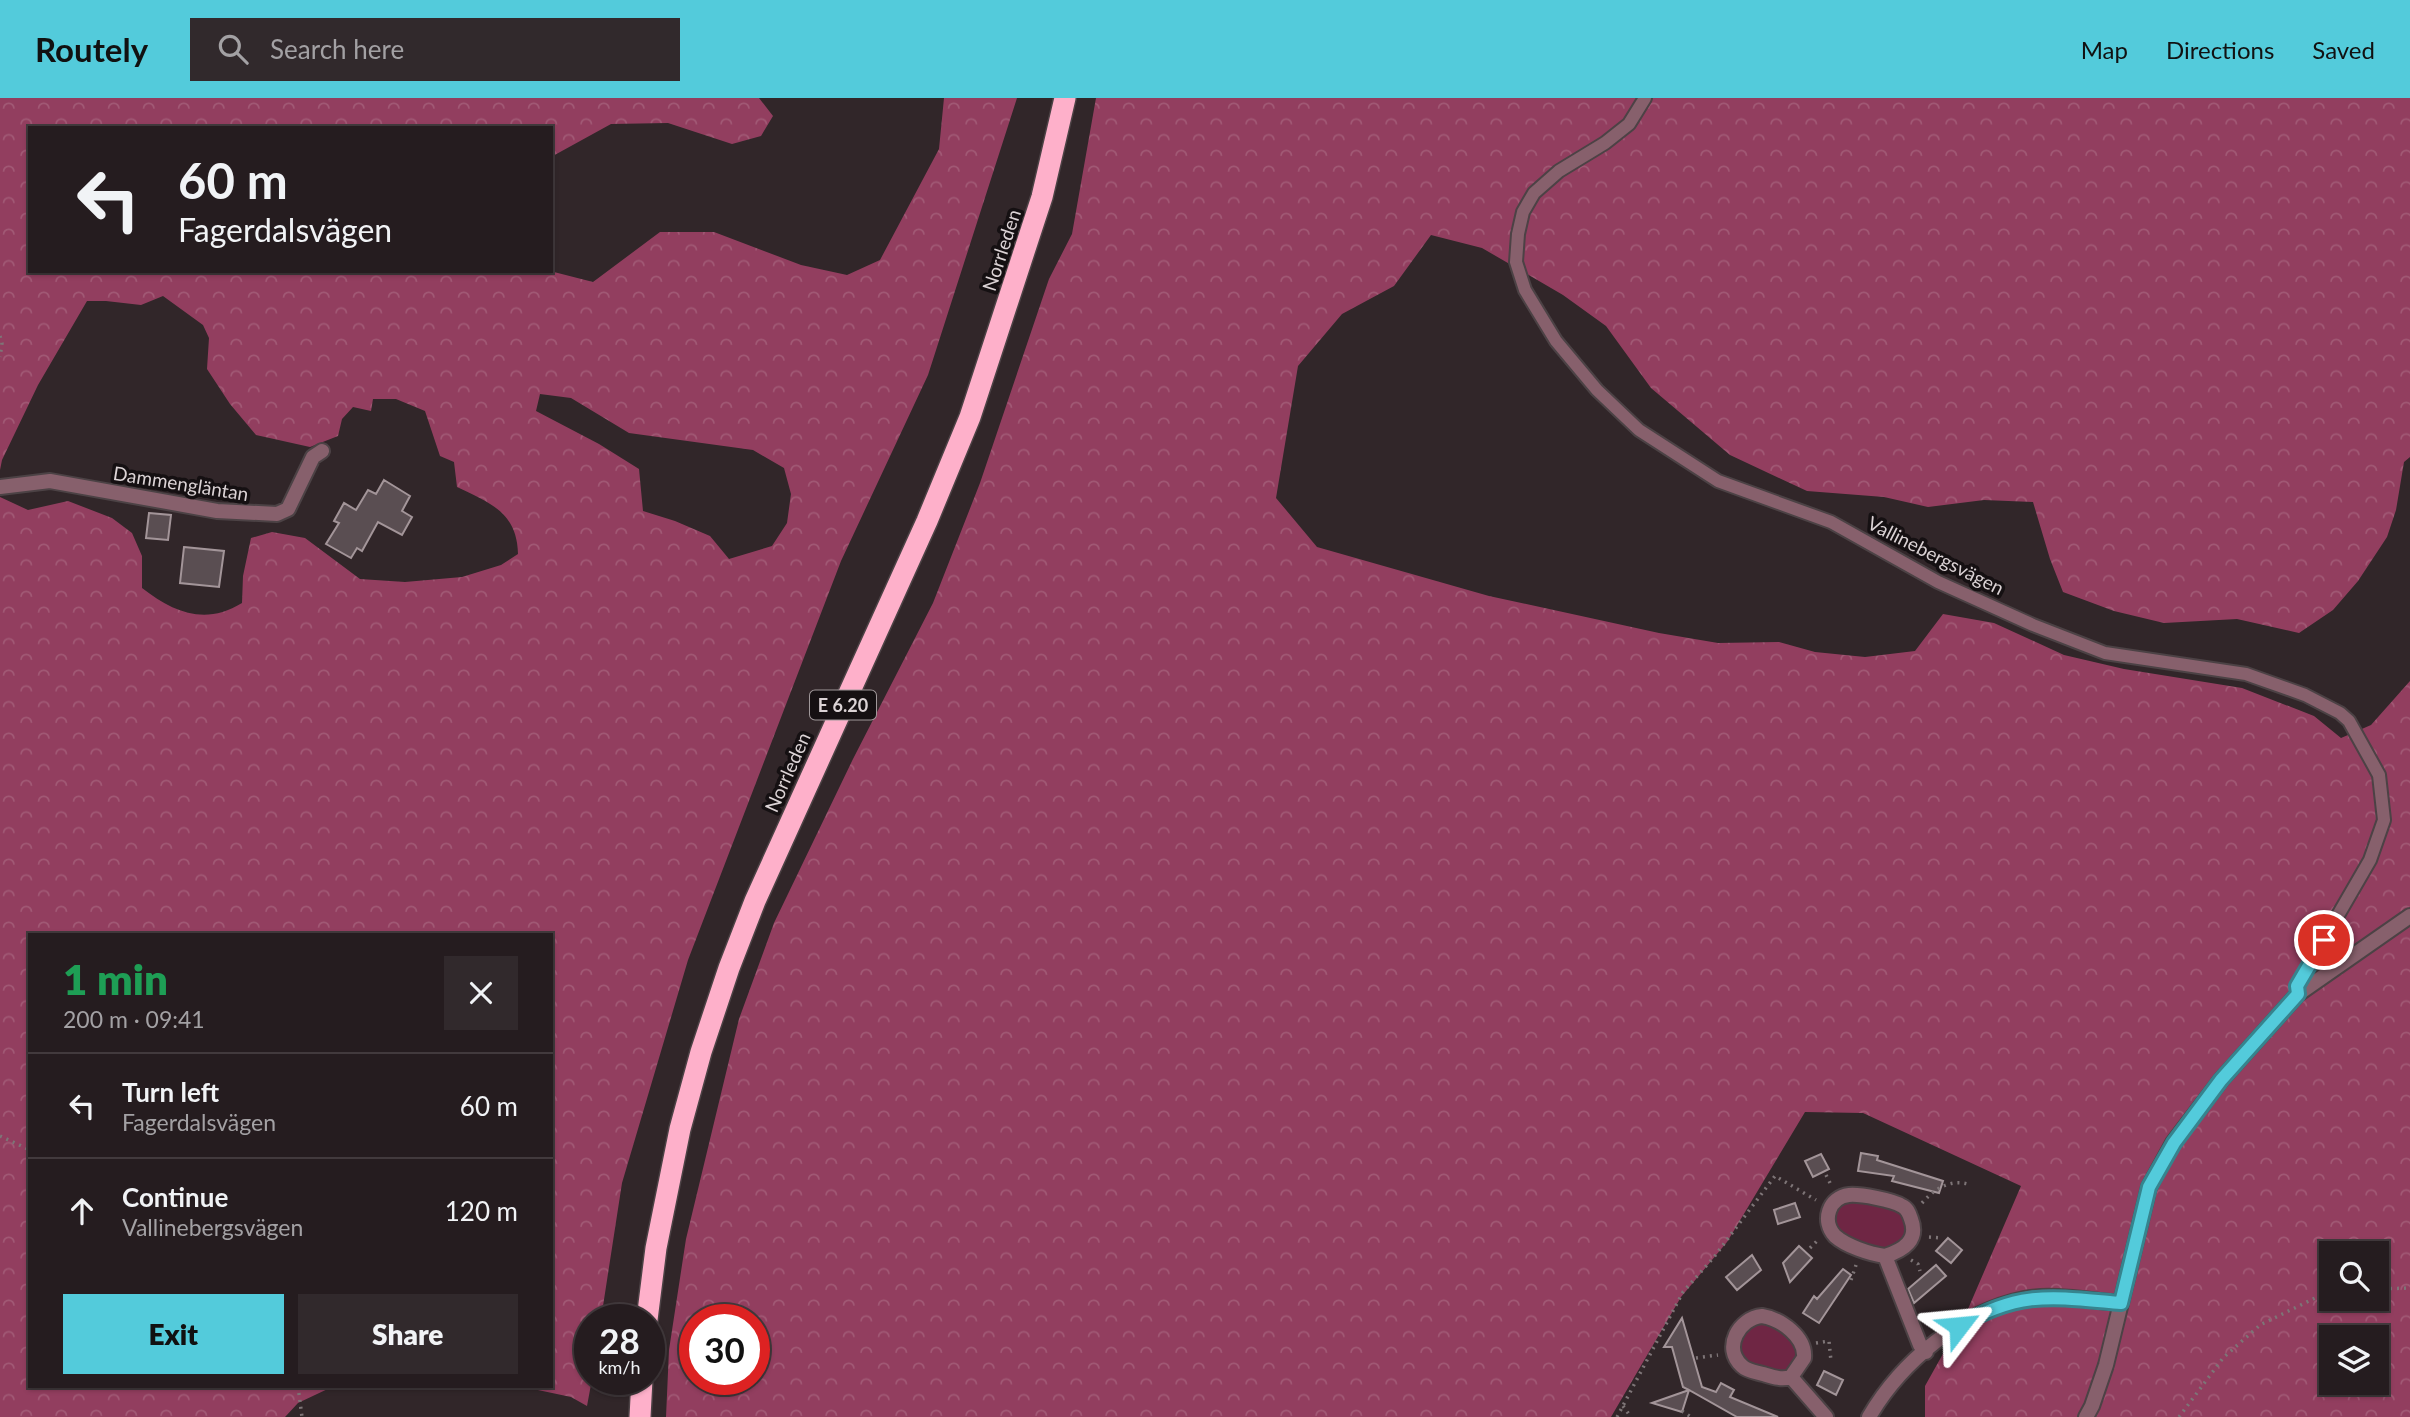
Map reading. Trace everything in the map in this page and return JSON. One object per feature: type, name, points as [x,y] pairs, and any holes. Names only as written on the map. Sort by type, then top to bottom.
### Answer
[{"type":"highway","name":"Norrleden","points":[[649,1304],[660,1225],[680,1129],[701,1052],[729,968],[755,901],[927,521],[970,417],[1042,197],[1065,98]]},
{"type":"highway","points":[[640,1417],[641,1395]]},
{"type":"street","name":"Dammengläntan","points":[[0,487],[50,481],[217,511],[277,514],[288,509],[313,457],[322,451]]},
{"type":"street","points":[[2086,1417],[2106,1365],[2149,1187],[2174,1143],[2221,1080],[2298,994],[2410,916]]},
{"type":"street","points":[[1853,1195],[1898,1204],[1907,1209],[1910,1217],[1914,1230],[1911,1241],[1902,1249],[1885,1256],[1846,1242],[1836,1236],[1829,1224],[1830,1208],[1838,1198],[1853,1195]]},
{"type":"street","points":[[1885,1256],[1920,1345],[1926,1352]]},
{"type":"street","points":[[1869,1417],[1888,1389],[1926,1352],[1959,1326],[1986,1310],[2026,1298],[2055,1297],[2121,1303]]},
{"type":"street","points":[[1762,1316],[1773,1319],[1795,1334],[1803,1345],[1804,1358],[1791,1377],[1776,1378],[1740,1365],[1734,1352],[1734,1336],[1749,1318],[1762,1316]]},
{"type":"street","points":[[1791,1377],[1826,1417]]},
{"type":"lane","name":"Vallinebergsvägen","points":[[1645,98],[1629,124],[1605,143],[1559,171],[1534,193],[1523,212],[1518,234],[1517,262],[1525,289],[1556,341],[1597,390],[1639,430],[1718,481],[1832,522],[1938,582],[2033,625],[2105,653],[2246,674],[2305,695],[2340,713],[2349,722],[2379,775],[2384,820],[2370,860],[2297,986],[2298,994]]},
{"type":"path","points":[[0,336],[0,357]]},
{"type":"path","points":[[0,1136],[28,1149]]},
{"type":"path","points":[[1617,1417],[1683,1292],[1714,1257],[1775,1176],[1830,1208]]},
{"type":"path","points":[[1910,1217],[1920,1213],[1924,1200],[1944,1186],[1957,1181],[1968,1184]]},
{"type":"path","points":[[2389,1289],[2410,1288]]},
{"type":"path","points":[[2179,1417],[2223,1358],[2260,1325],[2319,1298]]},
{"type":"path","points":[[1803,1345],[1829,1341],[1831,1361]]},
{"type":"path","points":[[1696,1358],[1734,1352]]},
{"type":"path","points":[[298,1388],[302,1417]]},
{"type":"path","points":[[1623,1406],[1631,1417]]},
{"type":"path","points":[[1682,1411],[1691,1417]]},
{"type":"shaded area","points":[[1850,1201],[1899,1208],[1909,1229],[1902,1241],[1880,1251],[1844,1238],[1832,1221],[1835,1207]]},
{"type":"shaded area","points":[[1755,1320],[1779,1326],[1800,1350],[1790,1372],[1763,1370],[1743,1361],[1736,1344]]},
{"type":"green space","points":[[0,98],[759,98],[773,116],[761,136],[732,144],[668,123],[611,124],[553,156],[553,126],[28,126],[28,273],[553,272],[593,282],[660,232],[714,232],[801,265],[847,275],[880,260],[939,149],[944,98],[1017,98],[928,375],[841,561],[688,960],[622,1183],[603,1304],[574,1304],[574,1395],[589,1395],[587,1406],[571,1397],[528,1388],[553,1388],[553,933],[28,933],[28,1388],[330,1388],[298,1403],[285,1417],[0,1417],[0,497],[28,510],[68,501],[112,518],[132,533],[142,556],[142,588],[166,604],[202,615],[215,614],[242,603],[243,576],[251,538],[272,532],[305,538],[360,579],[405,582],[462,577],[501,565],[518,554],[513,528],[500,511],[457,487],[454,462],[440,456],[425,411],[396,399],[373,399],[371,411],[353,407],[342,419],[338,436],[310,447],[256,435],[230,404],[207,369],[209,338],[203,325],[163,296],[141,305],[87,301],[38,385],[2,460],[0,470]],"holes":[[[540,394],[571,398],[629,433],[753,450],[784,468],[791,494],[787,523],[772,546],[729,559],[710,536],[643,511],[639,469],[599,444],[536,411]]]},
{"type":"green space","points":[[1096,98],[2410,98],[2410,457],[2404,462],[2396,510],[2387,537],[2358,581],[2333,610],[2299,633],[2237,619],[2164,623],[2114,611],[2063,592],[2033,502],[1984,500],[1928,507],[1884,497],[1807,491],[1730,455],[1651,388],[1606,326],[1563,295],[1482,248],[1431,235],[1394,286],[1342,314],[1298,366],[1276,498],[1317,547],[1489,596],[1718,643],[1779,642],[1815,652],[1865,657],[1915,651],[1943,614],[1994,623],[2064,655],[2124,669],[2242,688],[2314,716],[2341,738],[2371,725],[2410,681],[2410,1417],[1925,1417],[1925,1386],[1968,1309],[2021,1186],[1863,1113],[1805,1112],[1727,1242],[1681,1297],[1611,1417],[666,1417],[669,1350],[686,1239],[739,1019],[774,923],[853,759],[933,603],[980,483],[1049,279],[1072,234]]},
{"type":"building","points":[[384,480],[410,496],[402,511],[412,517],[402,535],[378,522],[362,551],[357,548],[351,558],[326,544],[339,523],[334,521],[344,503],[356,510],[368,490],[376,494]]},
{"type":"building","points":[[149,513],[171,515],[168,540],[146,538]]},
{"type":"building","points":[[184,547],[224,551],[219,587],[180,583]]},
{"type":"building","points":[[1861,1153],[1878,1156],[1877,1160],[1943,1181],[1939,1193],[1892,1181],[1894,1176],[1858,1171]]},
{"type":"building","points":[[1821,1154],[1829,1169],[1813,1177],[1805,1161]]},
{"type":"building","points":[[1795,1203],[1800,1217],[1778,1224],[1774,1210]]},
{"type":"building","points":[[1948,1238],[1962,1250],[1951,1263],[1936,1251]]},
{"type":"building","points":[[1799,1246],[1812,1258],[1790,1282],[1783,1263]]},
{"type":"building","points":[[1752,1255],[1761,1270],[1737,1290],[1726,1277]]},
{"type":"building","points":[[1936,1265],[1946,1276],[1914,1303],[1908,1289]]},
{"type":"building","points":[[1843,1269],[1851,1275],[1819,1323],[1803,1313],[1814,1296],[1817,1299]]},
{"type":"building","points":[[1682,1318],[1702,1387],[1716,1392],[1721,1383],[1734,1390],[1730,1397],[1778,1417],[1737,1417],[1683,1387],[1672,1347],[1664,1347]]},
{"type":"building","points":[[1824,1371],[1843,1380],[1836,1395],[1817,1385]]},
{"type":"building","points":[[1689,1390],[1682,1412],[1652,1403]]},
{"type":"route","points":[[1959,1326],[1986,1310],[2026,1298],[2055,1297],[2121,1303],[2149,1187],[2174,1143],[2221,1080],[2298,994],[2297,986],[2324,940]]}]
